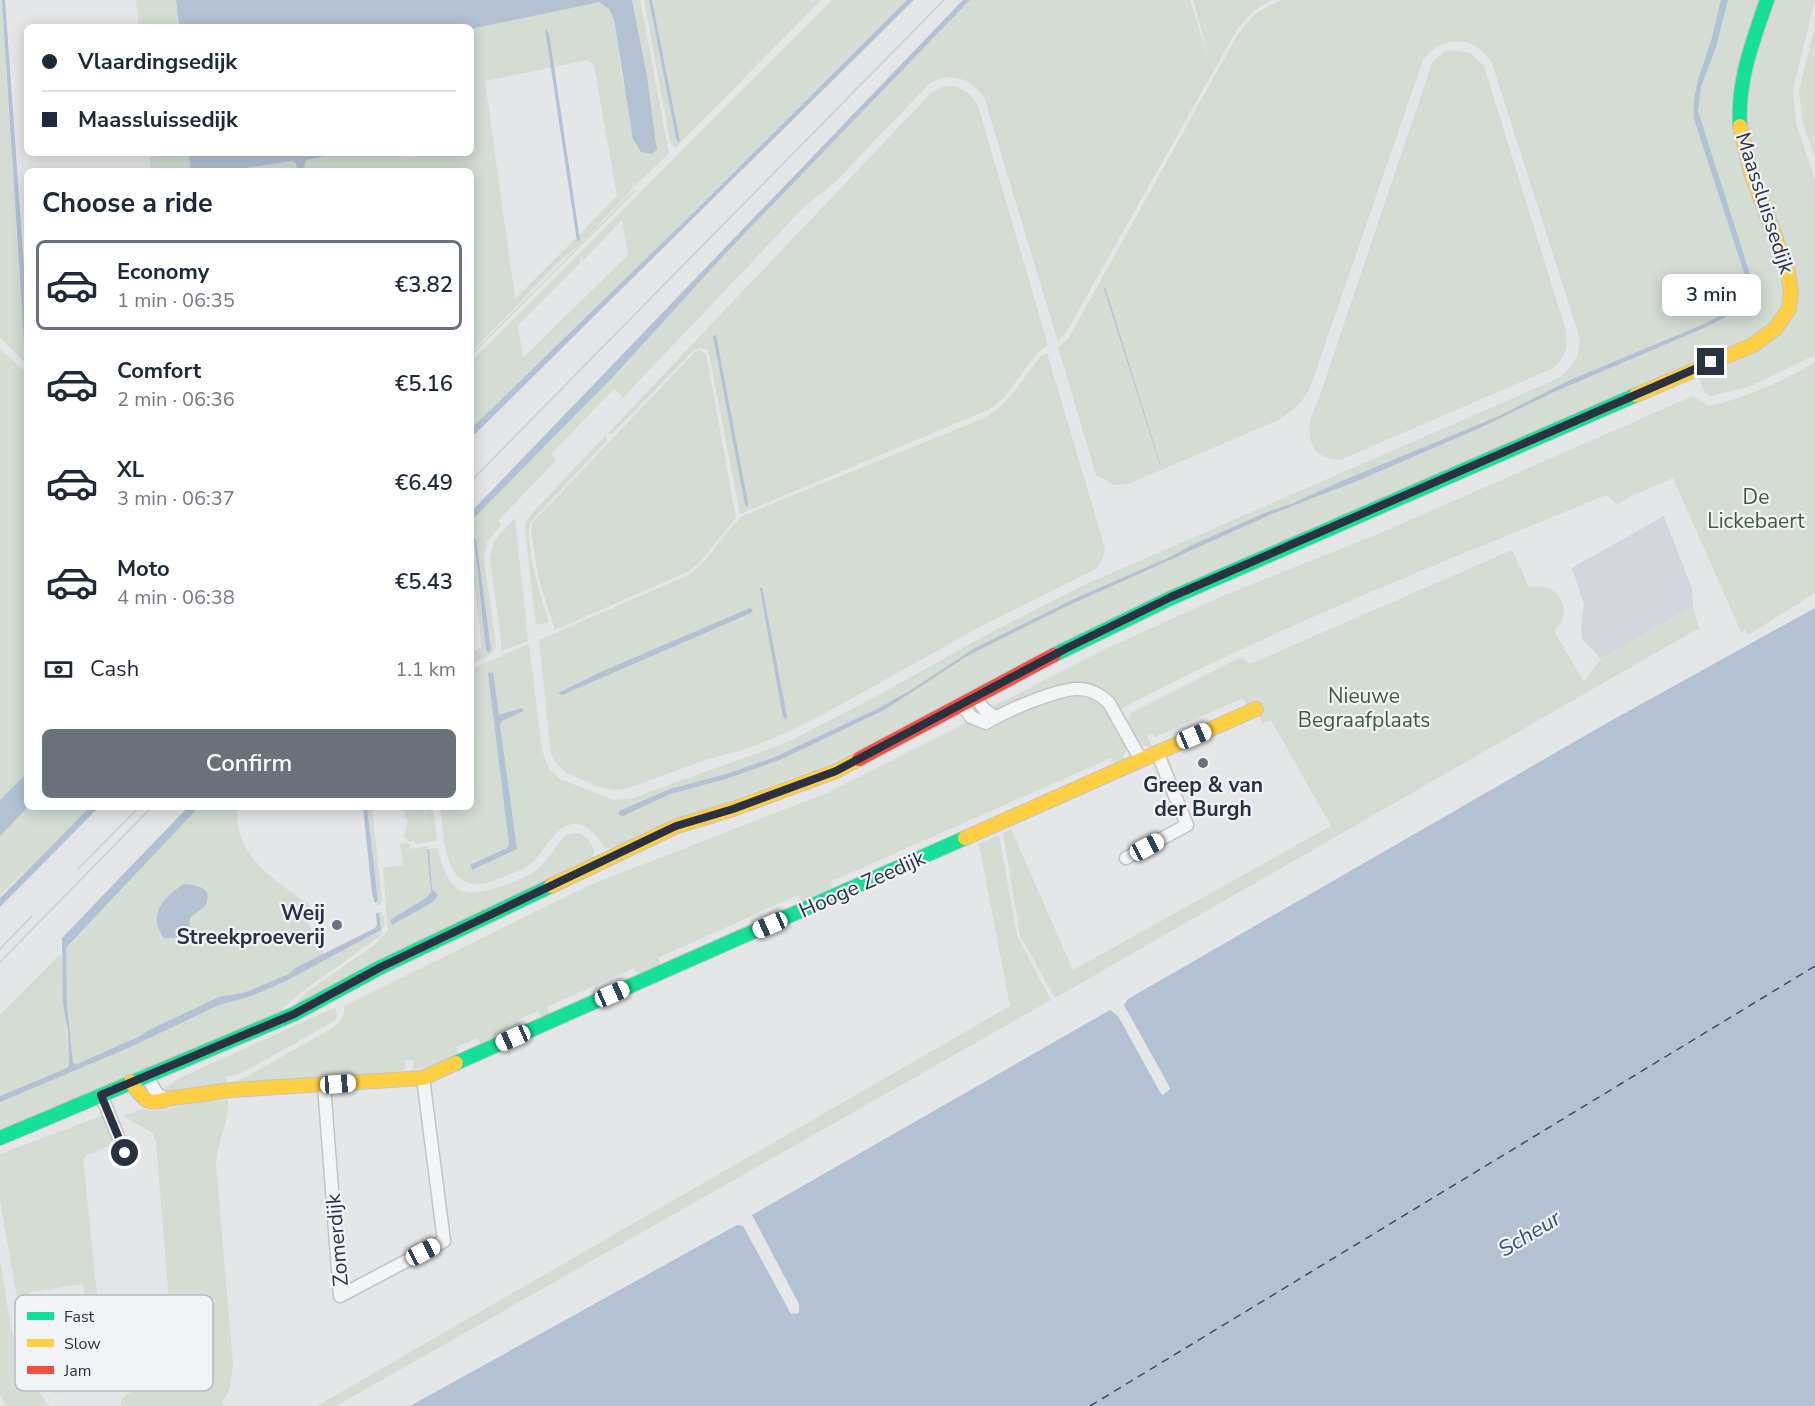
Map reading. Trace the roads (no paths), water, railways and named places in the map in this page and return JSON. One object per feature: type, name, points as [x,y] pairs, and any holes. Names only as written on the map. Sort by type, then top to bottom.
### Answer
[{"type":"street","name":"Maassluissedijk","points":[[0,1138],[294,1014],[391,962],[676,826],[733,809],[836,771],[1067,648],[1171,597],[1749,347],[1771,333],[1788,312],[1791,286],[1750,165],[1740,129],[1739,105],[1742,80],[1767,0]]},
{"type":"street","points":[[961,704],[971,717],[986,723],[995,717],[1050,696],[1074,689],[1085,690],[1102,696],[1109,703],[1141,760]]},
{"type":"street","points":[[975,697],[984,709],[995,717]]},
{"type":"street","name":"Hooge Zeedijk","points":[[131,1082],[148,1102],[157,1103],[167,1099],[231,1090],[423,1078],[1256,709]]},
{"type":"street","points":[[1126,858],[1187,825],[1157,752]]},
{"type":"street","points":[[146,1076],[157,1094],[167,1099]]},
{"type":"street","name":"Zomerdijk","points":[[324,1085],[340,1296],[444,1241],[423,1078]]},
{"type":"street","points":[[101,1095],[125,1153]]},
{"type":"water","points":[[2,0],[5,0],[24,267],[24,343]]},
{"type":"water","points":[[176,0],[632,0],[647,76],[657,150],[651,154],[641,152],[633,139],[614,20],[609,9],[600,2],[474,28],[474,24],[179,24]]},
{"type":"water","points":[[649,0],[652,0],[680,141],[677,142]]},
{"type":"water","points":[[907,0],[914,0],[474,435],[474,426]]},
{"type":"water","points":[[963,0],[970,0],[726,253],[612,378],[474,518],[474,509]]},
{"type":"water","points":[[1721,0],[1728,0],[1716,47],[1701,87],[1698,111],[1756,293],[1754,303],[1704,328],[1554,392],[1482,427],[1362,479],[1272,514],[1065,607],[967,656],[884,710],[782,759],[726,779],[670,794],[623,816],[619,815],[619,811],[670,789],[726,774],[775,757],[879,708],[975,648],[1074,599],[1267,512],[1499,416],[1570,380],[1704,324],[1748,301],[1751,296],[1750,291],[1694,119],[1694,99],[1698,80]]},
{"type":"water","points":[[545,29],[549,33],[580,240],[577,241]]},
{"type":"water","points":[[189,156],[325,156],[306,160],[304,168],[297,168],[296,163],[291,161],[247,168],[190,168]]},
{"type":"water","points":[[1105,287],[1160,463],[1160,465],[1104,289]]},
{"type":"water","points":[[716,335],[748,503],[747,507],[713,336]]},
{"type":"water","points":[[474,538],[476,539],[491,649],[489,653],[486,650]]},
{"type":"water","points":[[762,587],[786,720],[783,717],[760,588]]},
{"type":"water","points":[[750,608],[753,610],[751,613],[562,695],[558,693],[603,671]]},
{"type":"water","name":"Scheur","points":[[1815,608],[1815,1406],[410,1406],[737,1225],[743,1226],[791,1314],[799,1313],[799,1304],[752,1215],[1110,1010],[1118,1016],[1163,1095],[1170,1089],[1124,1005],[1128,999],[1607,723]]},
{"type":"water","points":[[493,672],[499,715],[521,708],[524,711],[500,724],[517,849],[472,870],[470,865],[507,848],[509,844],[488,673]]},
{"type":"water","points":[[24,776],[25,810],[0,836],[0,800]]},
{"type":"water","points":[[87,810],[96,810],[0,907],[0,898]]},
{"type":"water","points":[[185,810],[196,810],[66,948],[67,1005],[73,1063],[77,1064],[219,997],[243,993],[289,974],[295,968],[375,928],[376,913],[379,913],[381,930],[286,981],[252,996],[219,1005],[133,1046],[0,1102],[0,1096],[67,1068],[69,1065],[68,1032],[63,1004],[62,938]]},
{"type":"water","points":[[363,810],[367,810],[378,901],[375,903]]},
{"type":"water","points":[[427,849],[429,849],[432,889],[438,895],[433,902],[392,925],[390,920],[426,898],[431,892]]},
{"type":"water","points":[[184,884],[194,885],[206,891],[208,900],[203,908],[190,918],[189,930],[178,937],[164,938],[159,930],[157,914],[164,901]]},
{"type":"tram line","points":[[474,478],[944,0]]},
{"type":"tram line","points":[[78,869],[136,810]]},
{"type":"tram line","points":[[0,962],[149,810]]},
{"type":"tram line","points":[[0,949],[32,916]]},
{"type":"place","name":"Greep & van der Burgh","points":[[1203,763]]},
{"type":"place","name":"Weij Streekproeverij","points":[[337,925]]},
{"type":"park label","name":"De Lickebaert","points":[[1756,509]]},
{"type":"park label","name":"Nieuwe Begraafplaats","points":[[1364,708]]}]
